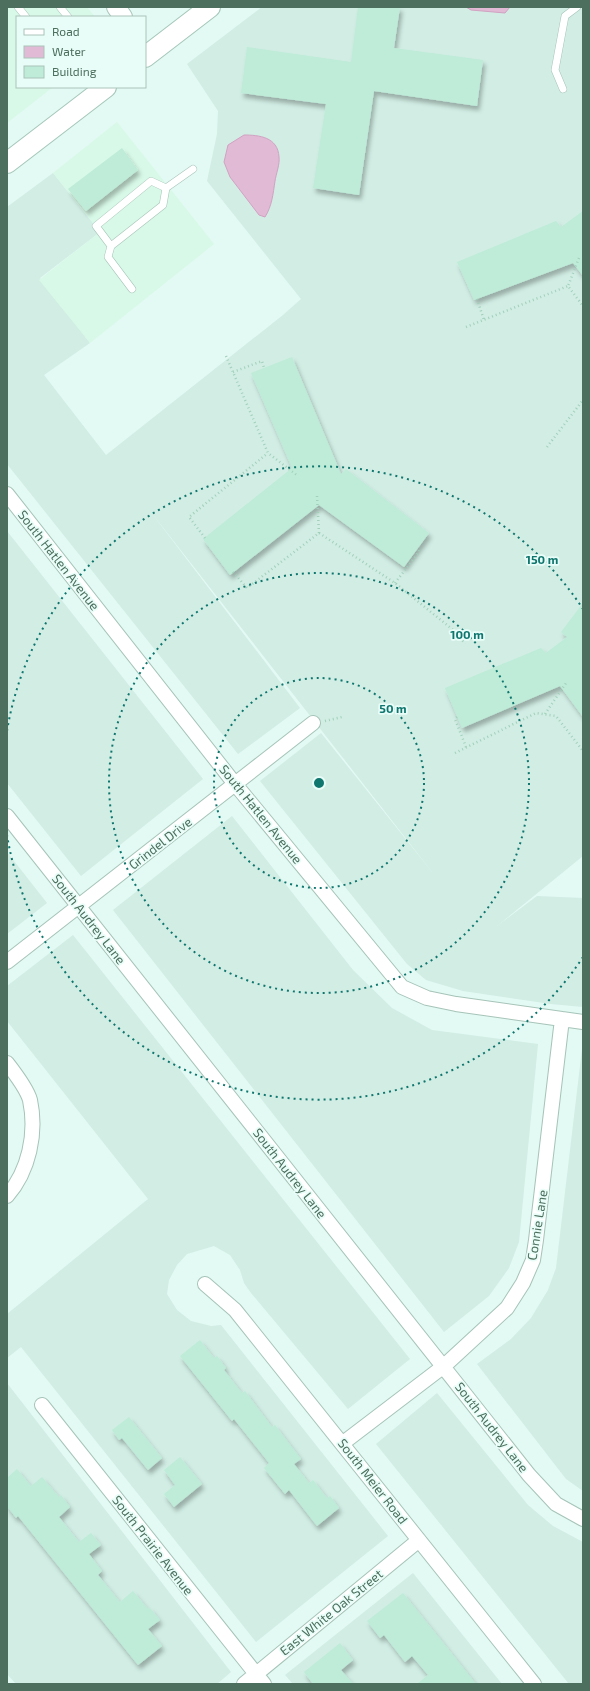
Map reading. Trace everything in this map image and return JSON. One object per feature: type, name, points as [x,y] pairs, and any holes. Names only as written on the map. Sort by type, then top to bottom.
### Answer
[{"type":"main road","points":[[147,52],[210,7]]},
{"type":"main road","points":[[7,163],[97,91]]},
{"type":"street","points":[[116,7],[122,16]]},
{"type":"street","name":"South Hatlen Avenue","points":[[7,494],[235,784],[402,987],[427,998],[583,1022]]},
{"type":"street","name":"Grindel Drive","points":[[7,962],[313,723]]},
{"type":"street","name":"South Audrey Lane","points":[[7,816],[529,1474],[556,1504],[583,1519]]},
{"type":"street","name":"Connie Lane","points":[[343,1443],[444,1366],[507,1308],[523,1283],[532,1260],[536,1240],[562,1019]]},
{"type":"street","points":[[7,1063],[30,1099],[33,1135],[21,1178],[7,1196]]},
{"type":"street","name":"South Meier Road","points":[[205,1284],[235,1310],[343,1443],[534,1684]]},
{"type":"street","name":"South Prairie Avenue","points":[[42,1405],[260,1679]]},
{"type":"street","name":"East White Oak Street","points":[[244,1684],[260,1679],[419,1540]]},
{"type":"lane","points":[[18,7],[25,16]]},
{"type":"lane","points":[[60,7],[67,16]]},
{"type":"lane","points":[[563,89],[555,70],[565,16],[577,7]]},
{"type":"lane","points":[[132,289],[108,257],[111,246],[163,205],[166,188],[193,169]]},
{"type":"lane","points":[[111,246],[96,226],[152,182],[166,188]]},
{"type":"path","points":[[466,327],[568,286],[579,258]]},
{"type":"path","points":[[568,286],[583,306]]},
{"type":"path","points":[[477,300],[484,320]]},
{"type":"path","points":[[226,356],[268,453],[298,476]]},
{"type":"path","points":[[233,372],[262,361],[264,368]]},
{"type":"path","points":[[547,447],[583,400]]},
{"type":"path","points":[[205,538],[189,517],[268,453]]},
{"type":"path","points":[[317,496],[319,533]]},
{"type":"path","points":[[233,572],[247,588],[319,533]]},
{"type":"path","points":[[319,533],[395,583],[457,633],[465,644]]},
{"type":"path","points":[[395,583],[419,552],[419,547]]},
{"type":"path","points":[[545,714],[566,683]]},
{"type":"path","points":[[455,753],[536,713],[556,716],[583,751]]},
{"type":"path","points":[[457,717],[455,719],[466,747]]},
{"type":"shaded area","points":[[7,7],[87,7],[94,16],[16,16],[16,88],[52,88],[7,123]]},
{"type":"shaded area","points":[[262,7],[583,7],[583,856],[497,926],[537,896],[583,898],[583,1007],[551,1004],[463,991],[426,980],[407,964],[260,781],[321,733],[436,877],[147,507],[300,708],[238,754],[7,464],[7,207],[53,173],[100,232],[40,278],[90,343],[44,375],[106,455],[283,315],[301,299],[207,181],[217,134],[218,111],[187,64]]},
{"type":"shaded area","points":[[117,122],[214,244],[90,343],[39,280],[100,232],[53,173]]},
{"type":"shaded area","points":[[7,531],[203,779],[81,876],[7,783]]},
{"type":"shaded area","points":[[232,816],[353,970],[392,1008],[432,1030],[538,1044],[519,1242],[509,1268],[489,1296],[444,1332],[113,910]]},
{"type":"shaded area","points":[[7,852],[47,903],[7,934]]},
{"type":"shaded area","points":[[73,935],[410,1359],[348,1409],[251,1293],[244,1283],[240,1270],[230,1255],[214,1246],[187,1254],[177,1265],[169,1280],[167,1294],[177,1310],[191,1321],[211,1326],[221,1325],[388,1536],[256,1642],[21,1347],[7,1358],[7,1314],[148,1199],[7,1021],[7,986]]},
{"type":"shaded area","points":[[582,1049],[583,1491],[566,1479],[477,1364],[511,1339],[531,1318],[548,1290],[556,1268]]},
{"type":"shaded area","points":[[7,1383],[231,1672],[217,1684],[16,1684],[7,1674]]},
{"type":"shaded area","points":[[437,1393],[528,1505],[553,1526],[583,1542],[583,1684],[569,1684],[376,1444]]},
{"type":"shaded area","points":[[413,1573],[502,1684],[293,1684],[285,1675]]},
{"type":"water","points":[[466,7],[510,7],[505,13],[471,10]]},
{"type":"water","points":[[244,135],[267,138],[278,150],[279,163],[273,195],[265,217],[259,215],[230,177],[224,162],[228,145]]},
{"type":"building","points":[[358,7],[400,7],[394,48],[483,60],[477,106],[374,91],[359,195],[313,188],[326,104],[241,93],[247,47],[351,62]]},
{"type":"building","points":[[122,148],[138,170],[86,211],[68,189]]},
{"type":"building","points":[[583,211],[583,276],[573,263],[474,300],[457,262],[556,221],[561,227]]},
{"type":"building","points":[[292,357],[341,474],[346,469],[429,533],[404,567],[319,505],[230,575],[203,539],[292,468],[251,373]]},
{"type":"building","points":[[583,603],[583,717],[560,686],[462,728],[445,688],[541,648],[546,653],[567,637],[561,632]]},
{"type":"building","points":[[200,1340],[214,1358],[217,1356],[226,1368],[224,1370],[242,1393],[245,1391],[272,1427],[275,1425],[301,1459],[294,1464],[309,1483],[313,1480],[327,1498],[330,1496],[339,1508],[317,1526],[289,1490],[285,1494],[264,1468],[269,1463],[234,1419],[232,1421],[180,1356]]},
{"type":"building","points":[[129,1417],[162,1458],[148,1470],[122,1438],[119,1440],[112,1430]]},
{"type":"building","points":[[180,1457],[202,1484],[174,1507],[164,1494],[175,1485],[164,1470]]},
{"type":"building","points":[[17,1469],[31,1486],[42,1477],[59,1497],[61,1495],[70,1507],[59,1517],[79,1542],[91,1533],[101,1545],[89,1554],[102,1571],[98,1575],[120,1602],[133,1591],[148,1609],[150,1608],[160,1620],[148,1629],[162,1646],[138,1665],[18,1516],[16,1518],[7,1506],[7,1478]]},
{"type":"building","points":[[403,1593],[476,1684],[417,1684],[428,1675],[412,1656],[405,1662],[384,1635],[380,1638],[367,1621]]},
{"type":"building","points":[[340,1643],[353,1660],[341,1670],[353,1684],[313,1684],[304,1672]]}]
